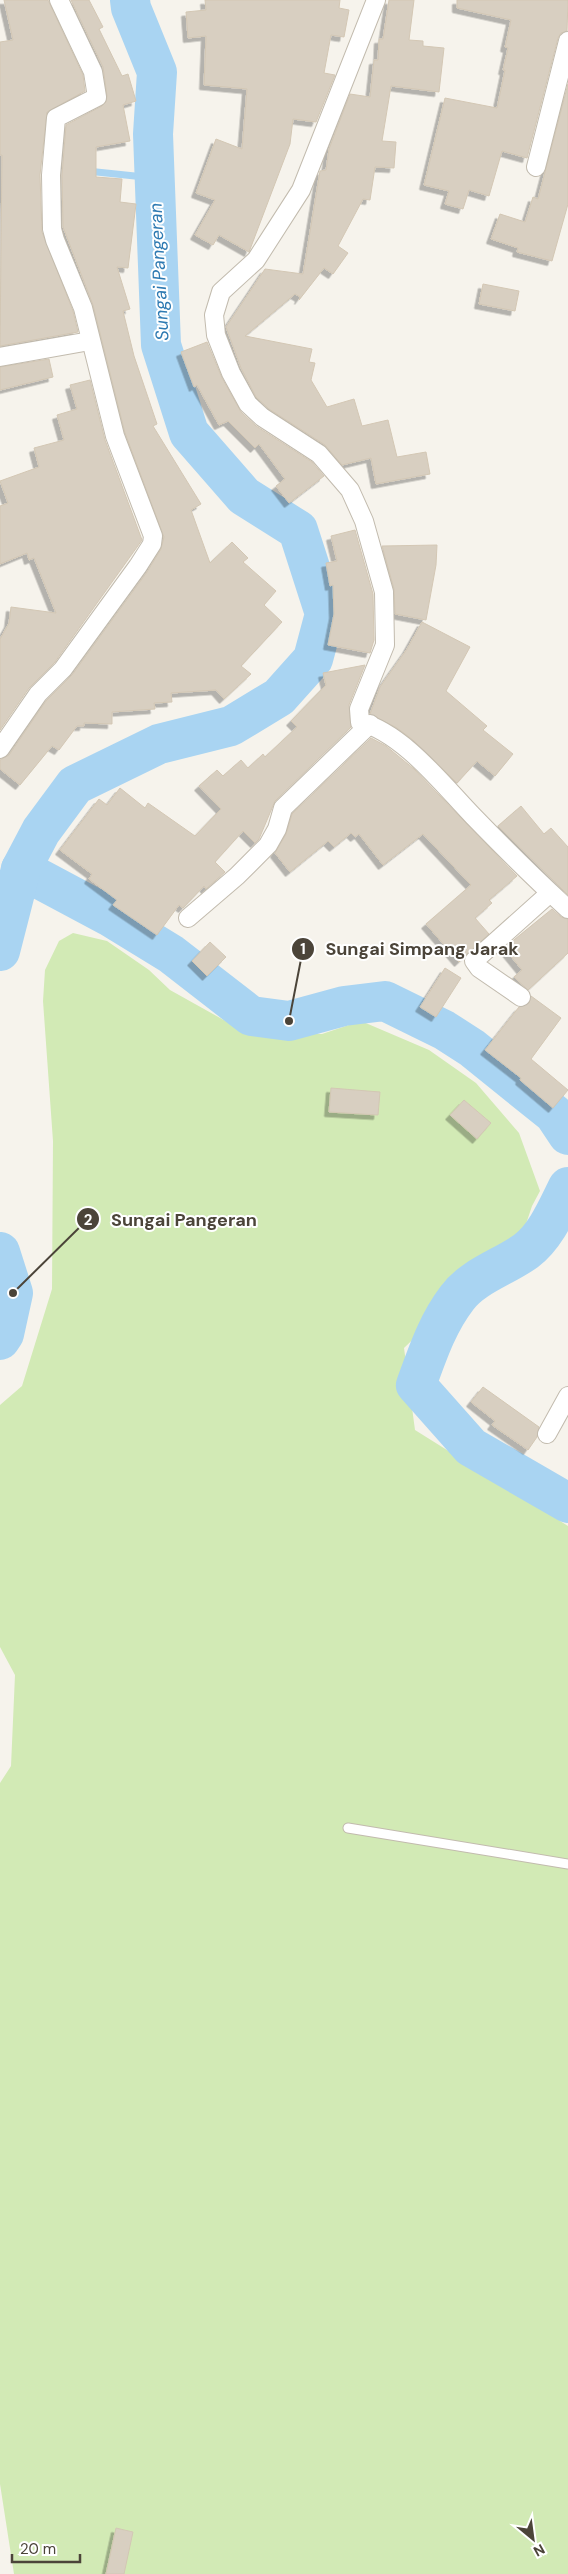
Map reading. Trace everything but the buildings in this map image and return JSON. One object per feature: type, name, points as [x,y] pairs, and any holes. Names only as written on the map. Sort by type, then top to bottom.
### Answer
[{"type":"street","points":[[0,749],[38,694],[63,669],[152,544],[151,530],[115,436],[83,308],[54,240],[51,175],[56,118],[97,97],[93,72],[59,0]]},
{"type":"street","points":[[376,0],[301,190],[256,260],[221,292],[214,315],[216,335],[231,373],[248,404],[262,417],[319,454],[350,490],[364,521],[384,592],[385,645],[359,709],[360,722],[370,724],[413,754],[568,909]]},
{"type":"street","points":[[536,168],[568,41]]},
{"type":"street","points":[[0,357],[90,340]]},
{"type":"street","points":[[188,918],[237,876],[268,845],[277,829],[283,808],[370,724]]},
{"type":"street","points":[[521,997],[479,968],[474,961],[550,893]]},
{"type":"street","points":[[547,1434],[568,1396]]},
{"type":"lane","points":[[348,1828],[568,1864]]},
{"type":"green space","points":[[73,933],[107,941],[149,970],[170,990],[247,1033],[322,1034],[361,1021],[429,1050],[476,1083],[519,1133],[540,1191],[532,1206],[523,1233],[404,1348],[415,1430],[568,1526],[568,2574],[14,2574],[0,2484],[0,1783],[11,1766],[15,1675],[0,1647],[0,1405],[22,1386],[52,1289],[53,1141],[43,1001],[45,970],[59,941]]},
{"type":"waterway","name":"Sungai Pangeran","points":[[0,951],[21,869],[41,831],[75,785],[159,744],[231,726],[279,697],[313,659],[325,614],[298,530],[244,496],[189,433],[161,345],[153,134],[157,72],[131,8],[130,0]]},
{"type":"waterway","points":[[87,171],[154,178]]},
{"type":"waterway","points":[[21,869],[109,916],[171,954],[251,1016],[289,1021],[344,1006],[385,1001],[444,1030],[472,1048],[554,1114],[568,1135]]},
{"type":"waterway","points":[[568,1187],[550,1222],[533,1245],[517,1257],[471,1284],[457,1298],[438,1329],[416,1385],[471,1447],[568,1503]]},
{"type":"waterway","name":"Sungai Pangeran","points":[[0,1252],[13,1293],[4,1334],[0,1340]]},
{"type":"place","name":"Sungai Simpang Jarak","points":[[289,1021]]},
{"type":"place","name":"Sungai Pangeran","points":[[13,1293]]}]
